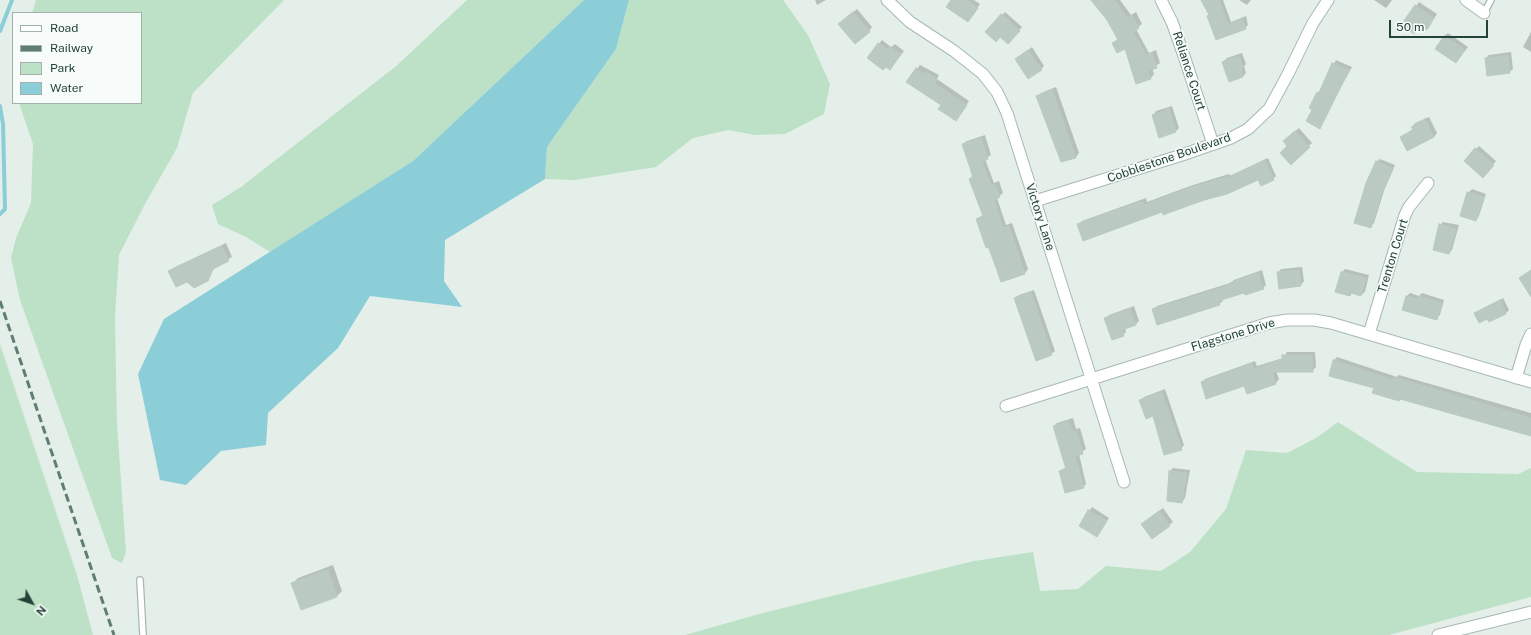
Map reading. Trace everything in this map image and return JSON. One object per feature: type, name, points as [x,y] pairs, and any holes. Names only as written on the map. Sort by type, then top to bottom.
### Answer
[{"type":"street","name":"Victory Lane","points":[[887,0],[910,22],[954,51],[983,74],[997,92],[1007,113],[1124,482]]},
{"type":"street","name":"Reliance Court","points":[[1161,0],[1172,22],[1213,144]]},
{"type":"street","name":"Cobblestone Boulevard","points":[[1035,201],[1213,144],[1248,129],[1269,109],[1288,74],[1312,22],[1328,0]]},
{"type":"street","points":[[1466,0],[1484,13]]},
{"type":"street","name":"Trenton Court","points":[[1369,334],[1405,215],[1409,207],[1428,183]]},
{"type":"street","name":"Flagstone Drive","points":[[1006,406],[1269,323],[1288,320],[1314,320],[1331,323],[1531,382]]},
{"type":"street","points":[[1516,378],[1531,334]]},
{"type":"street","points":[[1438,635],[1531,612]]},
{"type":"lane","points":[[1484,13],[1491,0]]},
{"type":"lane","points":[[140,580],[143,635]]},
{"type":"green space","points":[[36,0],[284,0],[193,93],[177,148],[145,204],[119,255],[115,317],[117,424],[126,552],[122,563],[112,558],[20,300],[11,258],[16,238],[31,203],[33,144],[19,104],[142,104],[142,12],[32,12]]},
{"type":"green space","points":[[467,0],[584,0],[413,161],[270,252],[246,237],[218,224],[212,205],[241,187],[395,67]]},
{"type":"green space","points":[[629,0],[783,0],[808,35],[830,84],[824,114],[785,134],[755,135],[728,130],[693,138],[656,167],[575,180],[545,179],[547,147],[616,49]]},
{"type":"green space","points":[[0,344],[77,575],[93,635],[0,635]]},
{"type":"green space","points":[[1338,422],[1417,472],[1518,474],[1531,468],[1531,597],[1389,635],[685,635],[759,614],[974,561],[1033,552],[1040,591],[1078,589],[1106,566],[1161,571],[1190,552],[1226,509],[1246,450],[1287,453],[1316,438]]},
{"type":"water","points":[[584,0],[629,0],[616,49],[547,147],[545,179],[445,240],[444,281],[462,307],[370,296],[338,348],[268,413],[266,445],[221,451],[186,485],[160,480],[138,374],[164,319],[413,161]]},
{"type":"building","points":[[951,0],[966,0],[978,8],[968,22],[946,7]]},
{"type":"building","points":[[1091,0],[1114,0],[1128,18],[1132,15],[1139,28],[1133,32],[1146,55],[1152,53],[1157,68],[1148,71],[1151,79],[1136,84],[1125,49],[1117,53],[1112,43],[1118,40],[1107,20]]},
{"type":"building","points":[[1201,0],[1219,0],[1228,24],[1242,19],[1246,29],[1216,40],[1207,16],[1209,15]]},
{"type":"building","points":[[1415,5],[1434,18],[1427,30],[1420,25],[1414,34],[1401,25]]},
{"type":"building","points":[[853,12],[870,32],[855,44],[838,24]]},
{"type":"building","points":[[1001,14],[1020,31],[1008,44],[1000,37],[996,42],[985,32]]},
{"type":"building","points":[[1444,36],[1465,50],[1456,63],[1435,49]]},
{"type":"building","points":[[878,43],[888,50],[890,47],[901,54],[890,70],[886,67],[883,70],[867,58]]},
{"type":"building","points":[[1028,50],[1042,70],[1028,79],[1015,59]]},
{"type":"building","points":[[1508,55],[1510,73],[1487,76],[1485,58]]},
{"type":"building","points":[[1239,56],[1243,68],[1241,69],[1243,77],[1229,82],[1222,62]]},
{"type":"building","points":[[1332,63],[1349,70],[1320,129],[1306,121],[1312,110],[1309,108],[1317,92],[1319,93]]},
{"type":"building","points":[[916,68],[924,74],[926,72],[937,79],[934,83],[967,105],[956,121],[938,109],[941,105],[906,82]]},
{"type":"building","points":[[1052,90],[1076,158],[1061,162],[1036,96]]},
{"type":"building","points":[[1169,109],[1176,132],[1159,138],[1152,115]]},
{"type":"building","points":[[1425,119],[1434,137],[1407,151],[1400,137],[1413,130],[1411,127]]},
{"type":"building","points":[[1295,131],[1310,147],[1291,165],[1280,153],[1287,146],[1283,141]]},
{"type":"building","points":[[981,138],[988,159],[982,162],[991,185],[995,184],[1000,197],[994,200],[1003,228],[1009,226],[1025,274],[1001,282],[989,247],[986,248],[976,219],[983,216],[969,179],[973,177],[962,144]]},
{"type":"building","points":[[1475,148],[1494,165],[1483,178],[1464,161]]},
{"type":"building","points":[[1265,160],[1274,180],[1261,186],[1258,180],[1227,194],[1204,200],[1163,215],[1162,212],[1083,241],[1077,224],[1142,201],[1144,205],[1186,189],[1226,178]]},
{"type":"building","points":[[1376,161],[1393,169],[1381,195],[1371,228],[1354,223],[1366,183]]},
{"type":"building","points":[[1467,192],[1484,197],[1476,221],[1460,216]]},
{"type":"building","points":[[1439,224],[1456,229],[1449,254],[1433,250]]},
{"type":"building","points":[[222,246],[229,261],[213,269],[208,281],[194,288],[187,282],[176,287],[168,271]]},
{"type":"building","points":[[1299,270],[1301,286],[1279,289],[1277,272]]},
{"type":"building","points":[[1531,270],[1531,297],[1519,278]]},
{"type":"building","points":[[1341,272],[1366,278],[1361,296],[1351,293],[1350,296],[1335,292]]},
{"type":"building","points":[[1258,273],[1264,289],[1218,301],[1220,305],[1157,325],[1152,309],[1230,285],[1230,283]]},
{"type":"building","points":[[1031,292],[1052,355],[1036,361],[1014,298]]},
{"type":"building","points":[[1406,296],[1417,299],[1418,296],[1442,303],[1437,320],[1402,310]]},
{"type":"building","points":[[1500,300],[1506,314],[1489,322],[1487,319],[1479,323],[1474,313]]},
{"type":"building","points":[[1130,309],[1136,325],[1122,330],[1124,336],[1112,340],[1104,318]]},
{"type":"building","points":[[1282,355],[1312,355],[1313,372],[1272,372],[1276,384],[1247,394],[1244,386],[1206,399],[1201,382],[1252,363],[1254,369],[1282,359]]},
{"type":"building","points":[[1333,360],[1393,380],[1394,377],[1531,418],[1531,436],[1400,399],[1399,401],[1372,393],[1374,388],[1329,376]]},
{"type":"building","points":[[1162,392],[1182,450],[1164,455],[1153,416],[1146,419],[1139,400]]},
{"type":"building","points":[[1069,421],[1073,432],[1076,431],[1083,454],[1075,456],[1084,488],[1065,493],[1059,471],[1066,469],[1053,426]]},
{"type":"building","points":[[1169,471],[1187,473],[1182,503],[1167,501]]},
{"type":"building","points":[[1088,510],[1107,521],[1097,537],[1079,526]]},
{"type":"building","points":[[1159,511],[1170,526],[1152,539],[1141,524]]},
{"type":"building","points":[[328,570],[337,597],[301,610],[291,583]]},
{"type":"waterway","points":[[0,31],[12,0]]},
{"type":"waterway","points":[[0,106],[3,124],[5,209],[0,214]]},
{"type":"railway","points":[[0,301],[114,635]]}]
